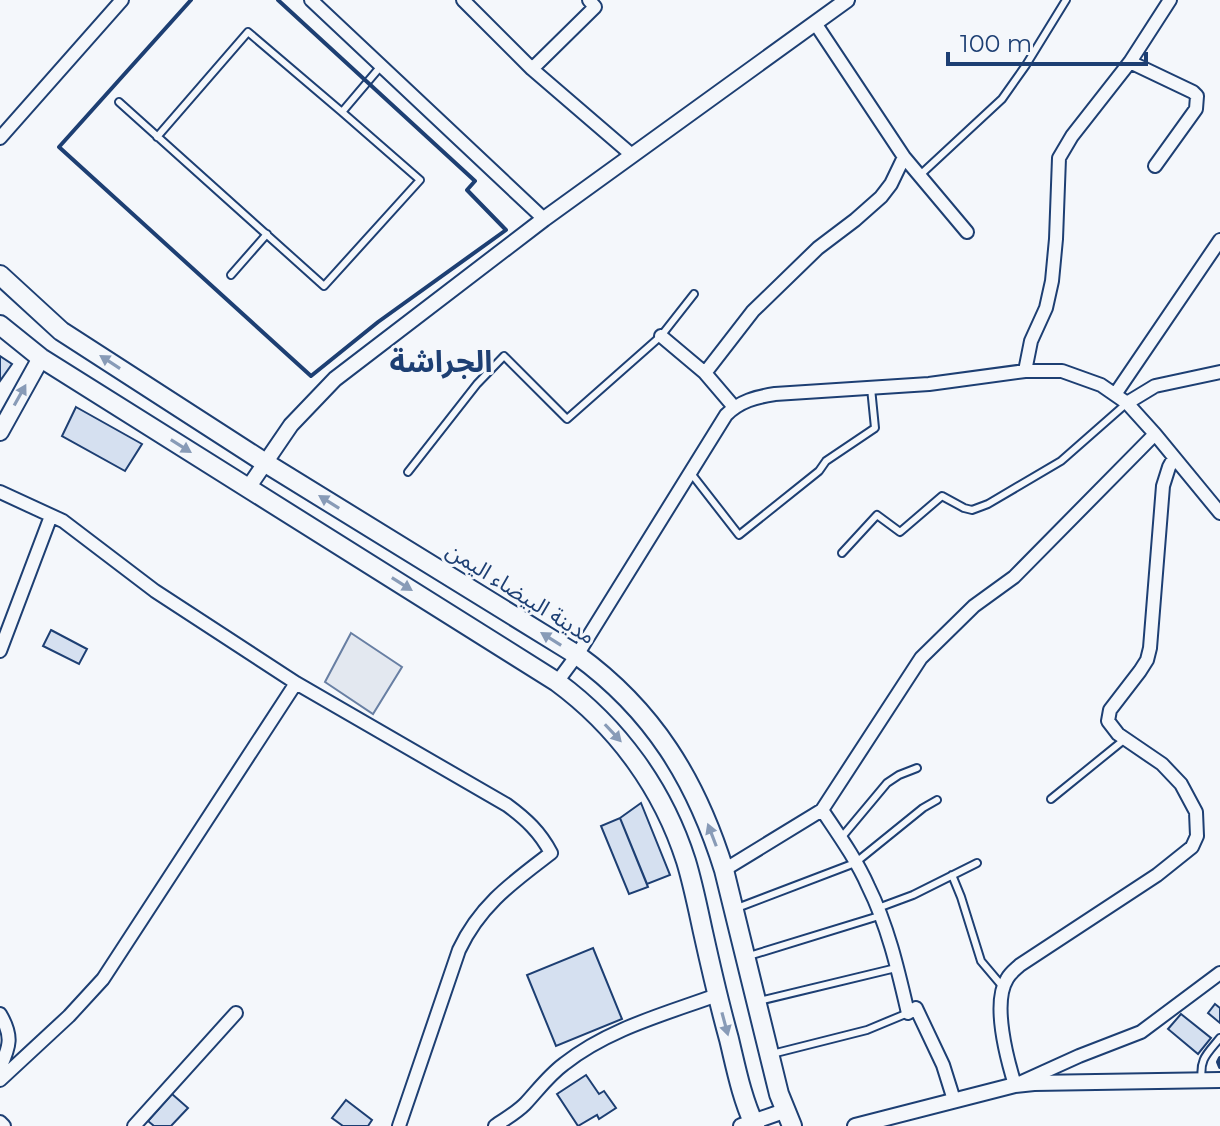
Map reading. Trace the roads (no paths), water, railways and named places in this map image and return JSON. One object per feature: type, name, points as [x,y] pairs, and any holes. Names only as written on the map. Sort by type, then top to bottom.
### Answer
[{"type":"main road","name":"مدينة البيضاء اليمن","points":[[0,275],[61,331],[264,462],[577,655],[629,700],[681,767],[704,814],[724,870],[768,1055],[788,1118]]},
{"type":"main road","points":[[0,325],[41,358],[557,682],[592,711],[625,746],[662,803],[687,863],[749,1124]]},
{"type":"main road","points":[[0,432],[41,358]]},
{"type":"street","points":[[0,138],[122,0]]},
{"type":"street","points":[[311,0],[544,219]]},
{"type":"street","points":[[463,0],[532,69],[632,155]]},
{"type":"street","points":[[532,69],[595,7],[589,0]]},
{"type":"street","points":[[248,488],[291,425],[335,379],[544,219],[847,0]]},
{"type":"street","points":[[1025,371],[1031,341],[1046,308],[1052,281],[1059,158],[1072,136],[1130,62],[1170,0]]},
{"type":"street","points":[[815,23],[904,157],[967,232]]},
{"type":"street","points":[[1130,62],[1197,96],[1196,109],[1155,166]]},
{"type":"street","points":[[705,373],[753,311],[818,248],[881,197],[904,157]]},
{"type":"street","points":[[1116,393],[1220,240]]},
{"type":"street","points":[[661,336],[705,373],[734,407]]},
{"type":"street","points":[[557,682],[577,655],[726,415],[734,407],[758,397],[945,383],[1025,371],[1062,371],[1116,393],[1155,434],[1220,513]]},
{"type":"street","points":[[1127,403],[1155,386],[1220,372]]},
{"type":"street","points":[[724,870],[822,810],[921,658],[974,606],[1014,577],[1155,434]]},
{"type":"street","points":[[1015,1085],[1003,1036],[1001,1009],[1006,979],[1020,965],[1134,892],[1192,847],[1197,836],[1196,812],[1181,784],[1162,764],[1111,727],[1108,716],[1147,660],[1163,486],[1174,458]]},
{"type":"street","points":[[0,492],[63,521],[155,591],[296,683],[507,805],[534,827],[551,853],[492,900],[467,934],[399,1126]]},
{"type":"street","points":[[0,651],[51,516]]},
{"type":"street","points":[[0,1080],[69,1016],[103,979],[296,683]]},
{"type":"street","points":[[822,810],[867,882],[897,967],[908,1013],[916,1008],[943,1065],[954,1100]]},
{"type":"street","points":[[1015,1085],[1141,1032],[1220,973]]},
{"type":"street","points":[[495,1126],[524,1104],[561,1066],[590,1046],[717,995]]},
{"type":"street","points":[[134,1126],[236,1013]]},
{"type":"street","points":[[0,1014],[10,1041],[0,1068]]},
{"type":"street","points":[[855,1126],[1015,1085],[1220,1080]]},
{"type":"street","points":[[749,1124],[788,1118]]},
{"type":"lane","points":[[919,176],[1002,99],[1066,0]]},
{"type":"lane","points":[[119,102],[157,137],[324,286],[420,180],[248,32],[157,137]]},
{"type":"lane","points":[[342,112],[381,66]]},
{"type":"lane","points":[[231,275],[267,234]]},
{"type":"lane","points":[[408,472],[466,398],[504,356],[567,419],[661,336],[694,294]]},
{"type":"lane","points":[[690,472],[739,535],[819,471],[826,461],[875,428],[871,388]]},
{"type":"lane","points":[[842,553],[877,515],[900,532],[942,496],[972,510],[988,504],[1061,461],[1127,403]]},
{"type":"lane","points":[[1051,799],[1125,739]]},
{"type":"lane","points":[[841,838],[887,783],[917,768]]},
{"type":"lane","points":[[733,909],[855,863],[937,800]]},
{"type":"lane","points":[[745,957],[879,912],[977,863]]},
{"type":"lane","points":[[952,875],[981,961],[1003,987]]},
{"type":"lane","points":[[756,1002],[897,967]]},
{"type":"lane","points":[[768,1055],[852,1035],[908,1013]]},
{"type":"lane","points":[[1202,1080],[1204,1057],[1220,1038]]},
{"type":"district","name":"الجراشة","points":[[441,362]]}]
